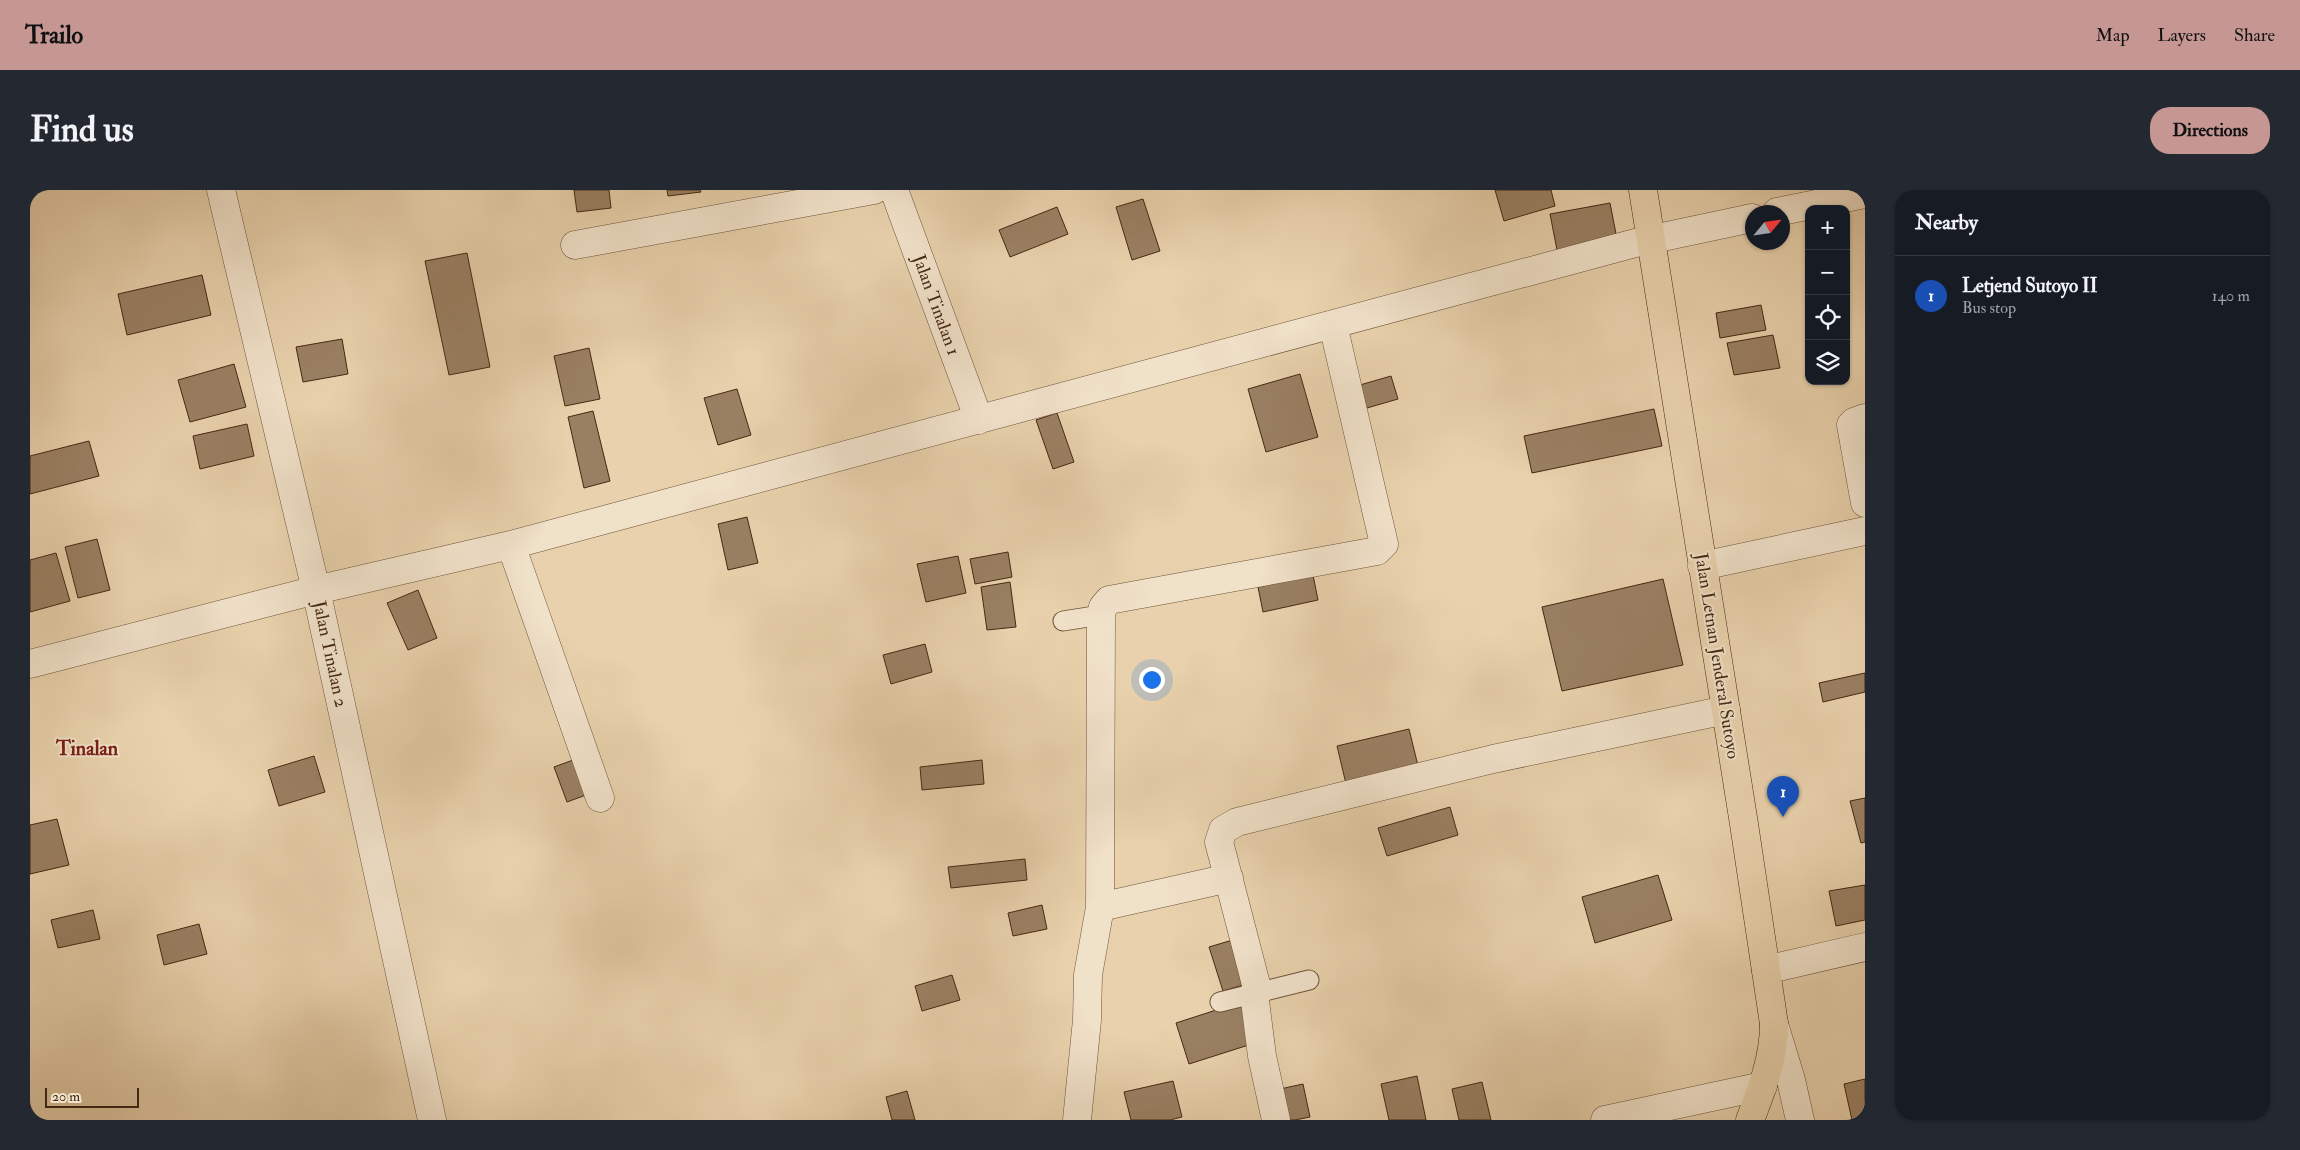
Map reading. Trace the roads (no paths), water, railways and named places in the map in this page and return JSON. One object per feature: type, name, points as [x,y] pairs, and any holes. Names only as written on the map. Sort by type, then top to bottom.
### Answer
[{"type":"main road","name":"Jalan Letnan Jenderal Sutoyo","points":[[1643,190],[1774,1024],[1774,1042],[1763,1086],[1750,1120]]},
{"type":"street","name":"Jalan Tinalan 2","points":[[221,190],[316,590],[432,1120]]},
{"type":"street","points":[[575,245],[874,190]]},
{"type":"street","name":"Jalan Tinalan 1","points":[[894,190],[979,420]]},
{"type":"street","points":[[1790,209],[1865,194]]},
{"type":"street","points":[[30,664],[316,590],[511,545],[1651,239],[1745,219]]},
{"type":"street","points":[[1077,1120],[1087,1020],[1088,975],[1100,907],[1101,615],[1103,607],[1109,600],[1381,549],[1384,544],[1382,534],[1333,325]]},
{"type":"street","points":[[1865,418],[1854,422],[1852,426],[1865,503]]},
{"type":"street","points":[[1702,566],[1865,530]]},
{"type":"street","points":[[511,545],[600,798]]},
{"type":"street","points":[[1276,1120],[1262,1056],[1256,993],[1219,842],[1223,830],[1237,822],[1493,759],[1726,710]]},
{"type":"street","points":[[1100,907],[1229,878]]},
{"type":"street","points":[[1766,970],[1865,947]]},
{"type":"street","points":[[1774,1024],[1791,1080],[1800,1120]]},
{"type":"street","points":[[1605,1120],[1763,1086]]},
{"type":"lane","points":[[1063,621],[1101,615]]},
{"type":"lane","points":[[1220,1002],[1309,980]]},
{"type":"place","name":"Letjend Sutoyo II","points":[[1783,817]]},
{"type":"district","name":"Tinalan","points":[[87,748]]}]
